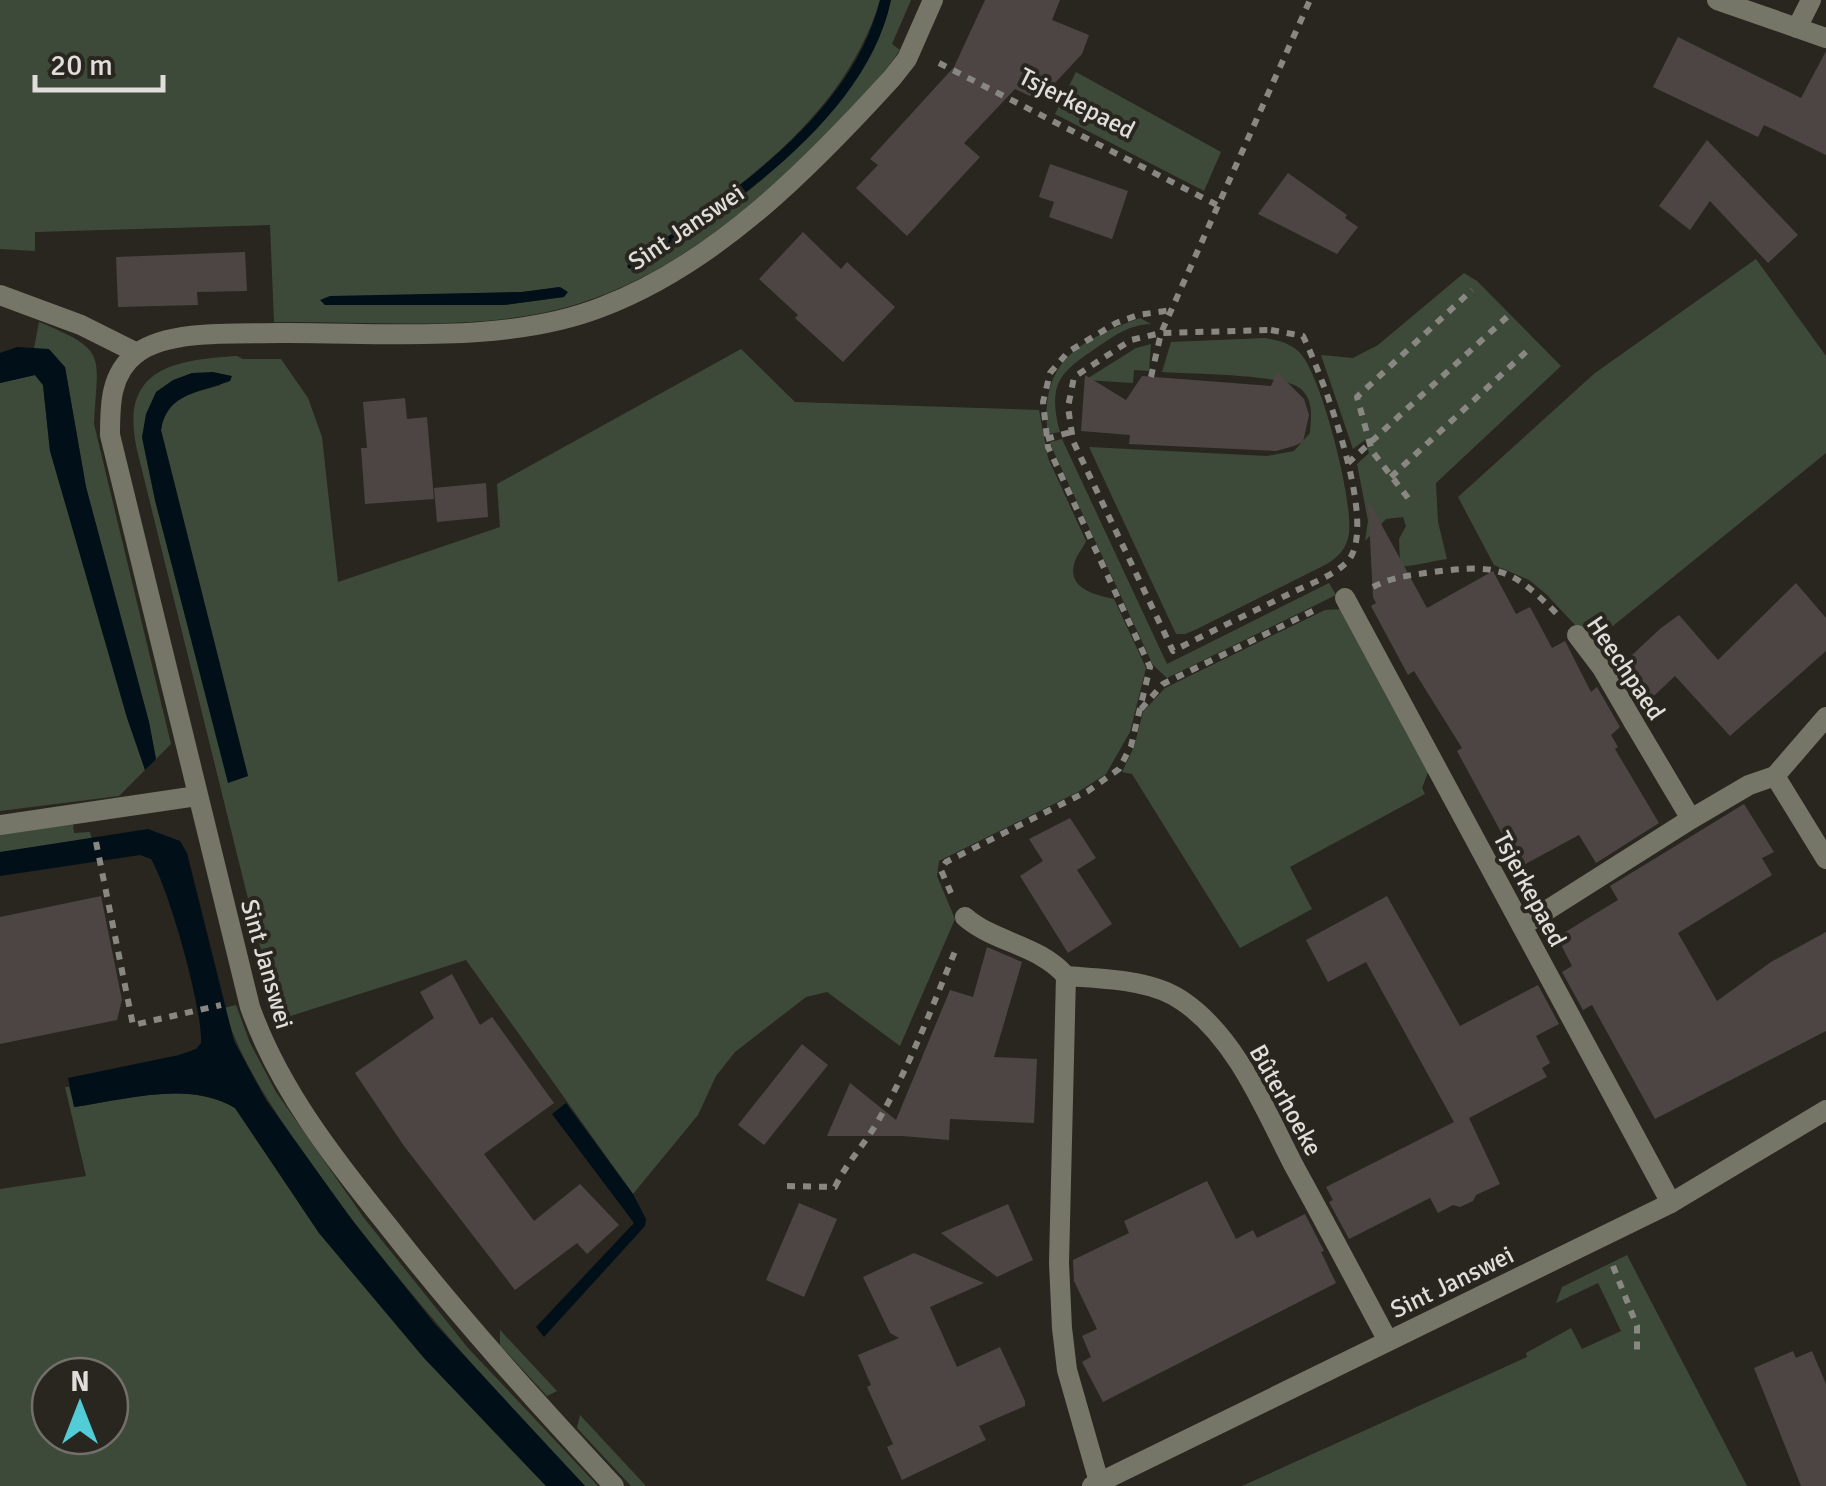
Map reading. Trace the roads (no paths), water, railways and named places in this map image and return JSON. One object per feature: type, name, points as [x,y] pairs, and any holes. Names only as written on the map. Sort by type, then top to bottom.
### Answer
[{"type":"street","name":"Sint Janswei","points":[[614,1486],[434,1284],[345,1172],[264,1047],[250,1007],[110,435],[112,388],[122,368],[137,353],[173,338],[518,328],[602,308],[658,281],[710,246],[784,187],[861,112],[910,51],[933,0]]},
{"type":"street","points":[[1717,0],[1826,38]]},
{"type":"street","points":[[1797,28],[1811,0]]},
{"type":"street","points":[[0,295],[82,325],[137,353]]},
{"type":"street","name":"Tsjerkepaed","points":[[1345,598],[1671,1203]]},
{"type":"street","name":"Heechpaed","points":[[1577,635],[1602,668],[1691,820]]},
{"type":"street","points":[[1522,926],[1691,820],[1749,786],[1775,776],[1826,717]]},
{"type":"street","points":[[1775,776],[1826,860]]},
{"type":"street","points":[[0,825],[197,796]]},
{"type":"street","name":"Bûterhoeke","points":[[964,916],[980,928],[1043,956],[1066,976],[1149,986],[1182,1000],[1210,1024],[1262,1104],[1388,1341]]},
{"type":"street","points":[[1066,976],[1059,1263],[1062,1328],[1067,1370],[1096,1484]]},
{"type":"street","name":"Sint Janswei","points":[[1096,1484],[1671,1203],[1826,1110]]}]
